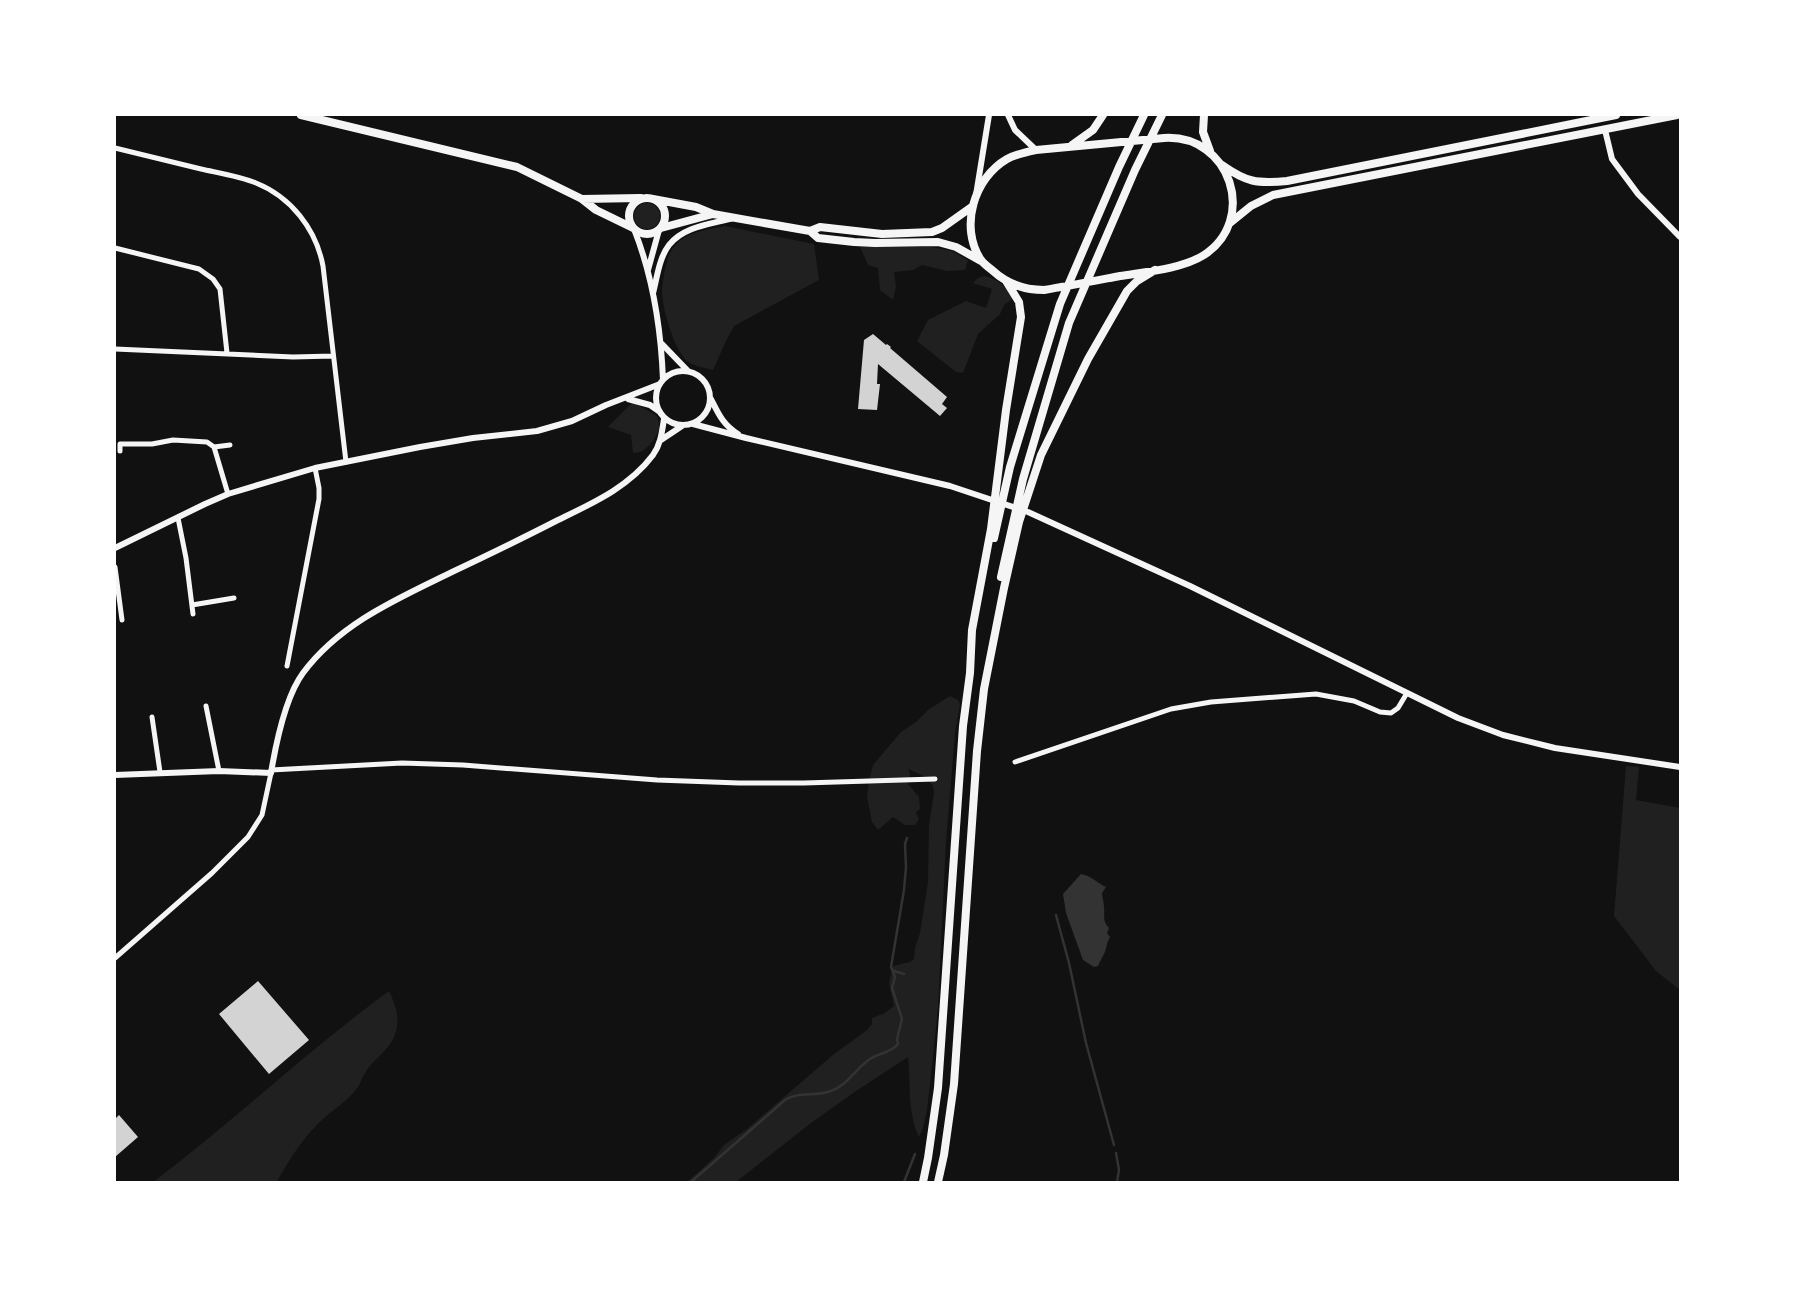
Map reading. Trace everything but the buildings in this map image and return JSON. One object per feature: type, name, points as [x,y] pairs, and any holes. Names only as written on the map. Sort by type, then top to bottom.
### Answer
[{"type":"highway","points":[[301,115],[517,167],[582,199],[596,210],[640,234],[648,235],[660,229],[713,214]]},
{"type":"highway","points":[[1068,147],[1078,142],[1092,130],[1103,115]]},
{"type":"highway","points":[[923,1182],[938,1088],[963,726],[988,568],[1003,495],[1010,466],[1060,304],[1119,167],[1144,115]]},
{"type":"highway","points":[[938,1182],[944,1155],[954,1084],[976,761],[990,638],[1007,545],[1037,427],[1069,323],[1135,170],[1162,115]]},
{"type":"highway","points":[[1204,115],[1203,132],[1210,151],[1220,164],[1230,185],[1232,202],[1230,223]]},
{"type":"highway","points":[[1220,164],[1244,179],[1266,183],[1280,182],[1616,115]]},
{"type":"highway","points":[[1006,281],[1028,289],[1053,288],[1188,263],[1204,255],[1214,246],[1230,223],[1251,206],[1273,195],[1677,115]]},
{"type":"highway","points":[[981,260],[970,228],[974,202],[983,183],[998,165],[1013,156],[1036,150],[1164,138],[1177,138],[1192,142],[1210,151]]},
{"type":"highway","points":[[633,229],[628,217],[630,210],[636,201],[643,198]]},
{"type":"highway","points":[[582,199],[652,199],[696,207],[713,214],[810,232],[818,238],[854,242],[948,244],[981,260],[1006,281],[1019,302],[1021,317],[1006,410],[991,529],[972,630],[970,673]]},
{"type":"highway","points":[[652,199],[661,204],[664,210],[665,220],[660,229]]},
{"type":"highway","points":[[810,232],[820,227],[882,234],[932,232],[951,222],[974,202]]},
{"type":"highway","points":[[984,689],[1019,522],[1041,455],[1088,359],[1115,311],[1132,286],[1155,270]]},
{"type":"street","points":[[974,202],[989,115]]},
{"type":"street","points":[[1008,115],[1015,130],[1036,150]]},
{"type":"street","points":[[1605,130],[1612,159],[1638,194],[1680,237]]},
{"type":"street","points":[[115,148],[254,182],[273,192],[293,208],[308,227],[320,250],[346,462]]},
{"type":"street","points":[[653,296],[661,262],[669,245],[688,230],[735,217]]},
{"type":"street","points":[[115,958],[205,879],[248,837],[262,815],[271,771],[291,694],[303,673],[332,641],[386,604],[604,498],[638,473],[654,453],[661,440],[663,416],[657,404],[656,396],[662,382],[662,344],[648,270],[633,229]]},
{"type":"street","points":[[648,270],[660,229]]},
{"type":"street","points":[[115,248],[198,269],[210,276],[220,289],[227,353]]},
{"type":"street","points":[[662,344],[688,371]]},
{"type":"street","points":[[115,349],[293,357],[333,356]]},
{"type":"street","points":[[115,548],[228,494],[315,468],[473,438],[537,431],[572,421],[662,382],[678,372],[688,371],[697,374],[704,380],[720,417],[728,428],[746,438]]},
{"type":"street","points":[[626,398],[650,405],[672,423],[682,426]]},
{"type":"street","points":[[661,440],[682,426],[693,424],[702,418],[707,412],[711,398]]},
{"type":"street","points":[[693,424],[950,486],[1028,512],[1190,586],[1458,718],[1503,735],[1532,743],[1680,767]]},
{"type":"street","points":[[120,451],[120,444],[152,444],[173,440],[203,442],[214,447],[230,444]]},
{"type":"street","points":[[214,447],[228,494]]},
{"type":"street","points":[[287,666],[319,499],[315,468]]},
{"type":"street","points":[[178,518],[186,558],[193,614]]},
{"type":"street","points":[[115,567],[122,620]]},
{"type":"street","points":[[192,605],[234,598]]},
{"type":"street","points":[[1015,762],[1171,709],[1211,702],[1316,694],[1354,701],[1380,712],[1391,713],[1398,708],[1407,693]]},
{"type":"street","points":[[206,706],[218,771]]},
{"type":"street","points":[[152,717],[160,772]]},
{"type":"street","points":[[115,775],[160,772],[271,771],[402,763],[463,765],[657,780],[739,783],[935,779]]},
{"type":"shaded area","points":[[647,203],[656,207],[660,216],[656,225],[647,229],[638,225],[634,216],[638,207]]},
{"type":"shaded area","points":[[725,226],[814,244],[819,280],[734,326],[713,370],[692,364],[682,355],[667,319],[662,289],[668,257],[673,248],[683,238],[696,232]]},
{"type":"shaded area","points":[[860,247],[931,247],[952,251],[968,260],[965,270],[947,271],[922,265],[913,270],[894,272],[896,286],[893,300],[880,290],[878,268],[868,265]]},
{"type":"shaded area","points":[[984,276],[1001,284],[1013,298],[1004,305],[1000,314],[978,334],[963,373],[956,372],[917,341],[928,320],[966,301],[986,308],[992,289],[973,283],[978,278]]},
{"type":"shaded area","points":[[633,402],[657,416],[660,428],[653,441],[646,448],[633,453],[631,435],[608,427]]},
{"type":"shaded area","points":[[950,696],[958,700],[960,704],[955,733],[946,842],[938,1007],[927,1110],[919,1137],[911,1108],[908,1057],[811,1123],[736,1182],[687,1182],[714,1158],[724,1145],[747,1129],[834,1054],[867,1030],[872,1024],[872,1018],[885,1013],[894,1006],[889,983],[893,966],[910,962],[914,959],[920,933],[928,882],[929,825],[934,793],[933,786],[926,777],[908,769],[910,774],[908,784],[919,797],[920,809],[916,812],[919,819],[915,825],[905,825],[893,817],[878,830],[872,822],[867,797],[869,781],[873,765],[901,732],[916,722],[928,710]]},
{"type":"shaded area","points":[[1626,766],[1639,767],[1636,800],[1680,808],[1680,990],[1656,971],[1614,916]]},
{"type":"shaded area","points":[[1081,874],[1106,887],[1102,895],[1105,920],[1109,928],[1107,933],[1110,937],[1098,966],[1094,967],[1083,960],[1066,913],[1063,894]]},
{"type":"shaded area","points":[[389,991],[397,1015],[394,1037],[364,1074],[354,1092],[324,1118],[304,1140],[277,1182],[153,1182],[213,1135],[329,1038]]},
{"type":"waterway","points":[[691,1182],[785,1100],[790,1097],[831,1091],[847,1081],[870,1059],[892,1049],[898,1044],[897,1039],[902,1019],[892,988],[895,977],[891,967],[904,890],[905,844],[907,838]]},
{"type":"waterway","points":[[1056,915],[1069,963],[1086,1043],[1114,1145]]},
{"type":"waterway","points":[[894,971],[904,974]]},
{"type":"waterway","points":[[1116,1153],[1119,1170],[1117,1182]]},
{"type":"waterway","points":[[904,1182],[915,1154]]}]
